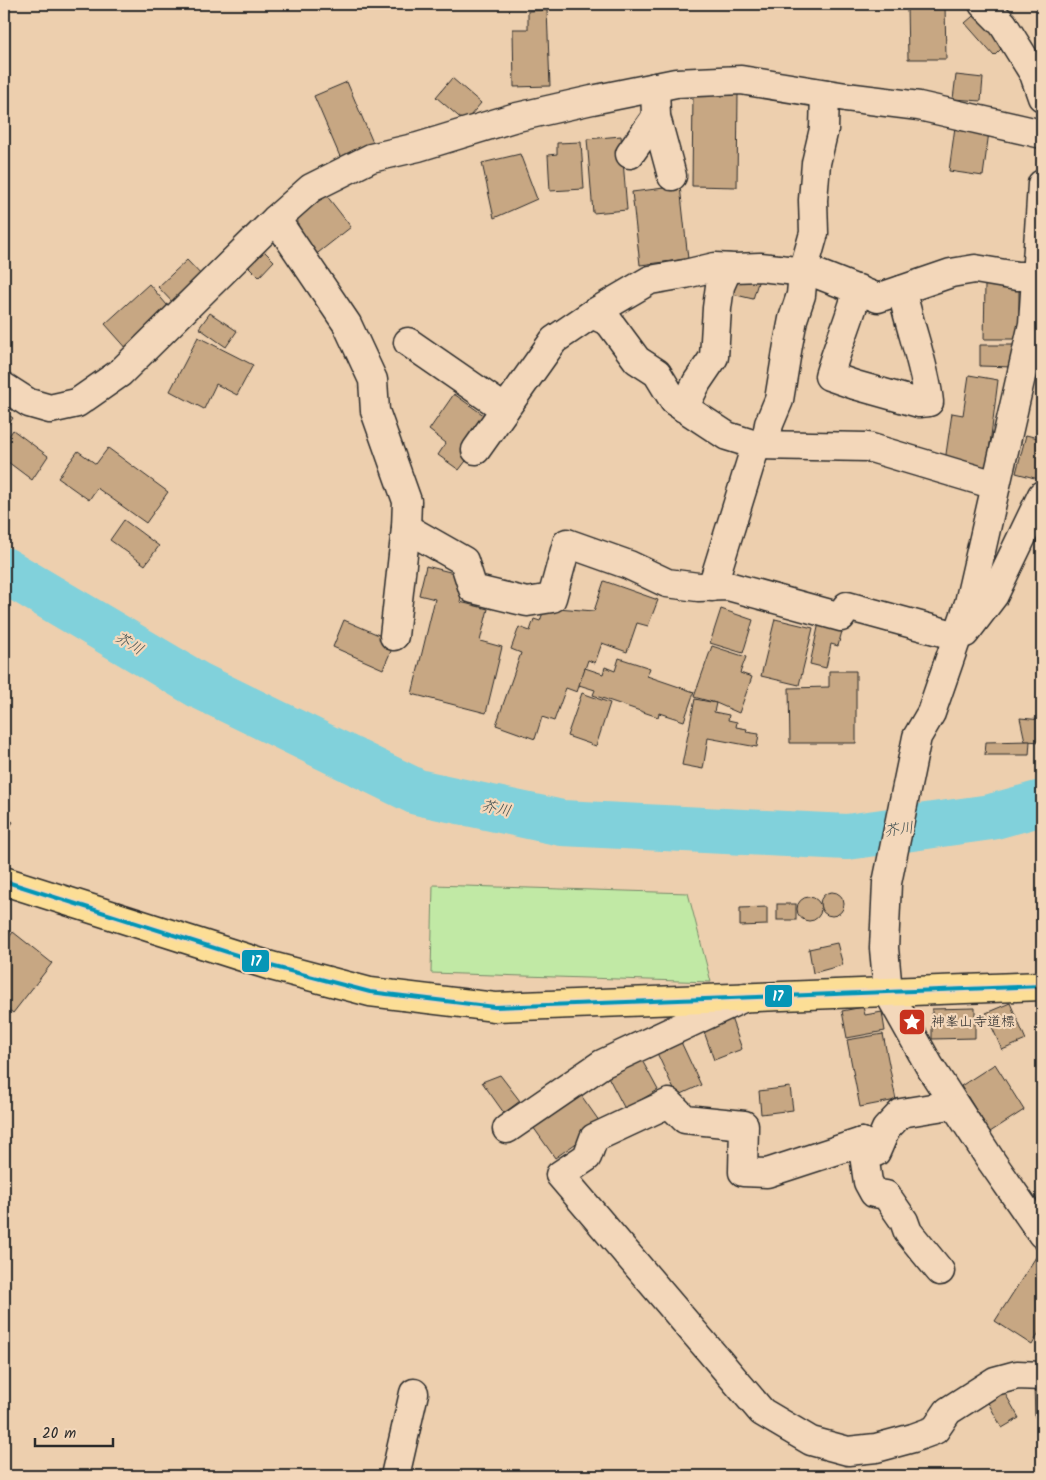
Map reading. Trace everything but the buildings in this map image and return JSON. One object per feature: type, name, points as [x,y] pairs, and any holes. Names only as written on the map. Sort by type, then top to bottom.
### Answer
[{"type":"main road","points":[[4,880],[271,966],[370,992],[495,1007],[1042,986]]},
{"type":"street","points":[[983,4],[1003,24],[1040,79]]},
{"type":"street","points":[[4,387],[29,402],[50,409],[77,403],[120,372],[276,219],[311,188],[371,158],[418,147],[513,118],[676,83],[741,80],[825,94],[919,106],[1042,134]]},
{"type":"street","points":[[655,87],[656,117],[672,176]]},
{"type":"street","points":[[712,587],[761,445],[779,400],[793,319],[801,295],[803,272],[814,233],[813,200],[816,163],[824,129],[825,94]]},
{"type":"street","points":[[630,154],[656,117]]},
{"type":"street","points":[[1042,184],[1033,324],[969,603],[931,713],[917,737],[887,883],[884,948],[888,992],[930,1067],[1042,1234]]},
{"type":"street","points":[[276,219],[347,324],[373,380],[375,411],[407,501],[406,528],[394,636]]},
{"type":"street","points":[[476,450],[554,340],[592,314],[650,280],[715,267],[760,266],[815,273],[878,298],[951,273],[974,268],[1018,276],[1036,276]]},
{"type":"street","points":[[684,408],[697,382],[714,357],[720,286],[728,268]]},
{"type":"street","points":[[858,289],[850,319],[829,376],[919,403],[929,402],[927,385],[906,312],[902,290]]},
{"type":"street","points":[[592,314],[609,322],[637,360],[657,373],[674,401],[727,436],[761,445],[868,447],[995,485]]},
{"type":"street","points":[[408,342],[505,409]]},
{"type":"street","points":[[955,643],[994,595],[1042,495]]},
{"type":"street","points":[[406,528],[464,561],[473,589],[527,602],[552,598],[567,543],[629,565],[667,583],[698,587],[728,586],[840,617],[847,606],[955,643]]},
{"type":"street","points":[[507,1129],[602,1064],[745,998]]},
{"type":"street","points":[[862,1142],[768,1173],[743,1172],[744,1124],[685,1119],[669,1103],[594,1138],[587,1157],[560,1175],[762,1412],[811,1441],[848,1451],[876,1448],[913,1438],[935,1430],[948,1411],[995,1380],[1017,1374],[1042,1376]]},
{"type":"street","points":[[862,1142],[876,1152],[886,1129],[901,1113],[944,1106]]},
{"type":"street","points":[[862,1142],[868,1182],[874,1193],[886,1195],[904,1221],[908,1232],[940,1271]]},
{"type":"street","points":[[395,1476],[414,1393]]},
{"type":"green space","points":[[433,885],[688,893],[711,982],[431,973]]},
{"type":"waterway","name":"芥川","points":[[4,570],[198,685],[417,792],[562,823],[847,837],[991,817],[1042,803]]},
{"type":"transit line","name":"17","points":[[4,881],[271,966],[370,992],[495,1007],[1042,986]]},
{"type":"place","name":"神峯山寺道標","points":[[912,1022]]}]
